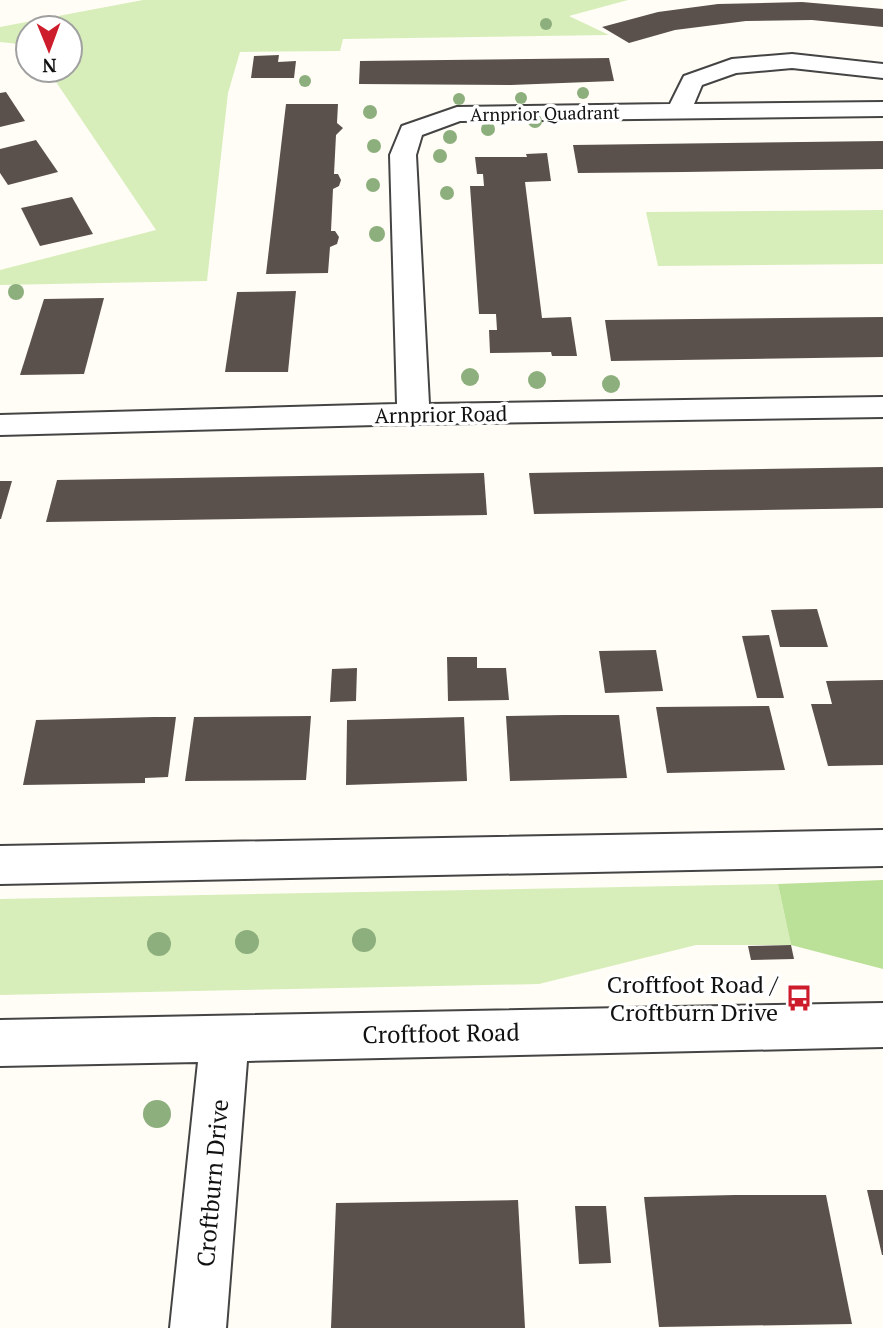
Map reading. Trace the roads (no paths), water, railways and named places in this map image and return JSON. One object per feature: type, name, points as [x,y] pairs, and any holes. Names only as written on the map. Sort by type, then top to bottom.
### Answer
[{"type":"street","points":[[679,112],[692,81],[732,66],[792,61],[883,71]]},
{"type":"street","name":"Arnprior Quadrant","points":[[413,414],[403,156],[411,131],[457,114],[883,109]]},
{"type":"street","name":"Arnprior Road","points":[[0,425],[413,414],[883,407]]},
{"type":"street","points":[[0,866],[883,848]]},
{"type":"street","name":"Croftfoot Road","points":[[0,1043],[883,1026]]},
{"type":"street","name":"Croftburn Drive","points":[[198,1328],[225,1037]]},
{"type":"place","name":"Croftfoot Road / Croftburn Drive","points":[[799,998]]}]
